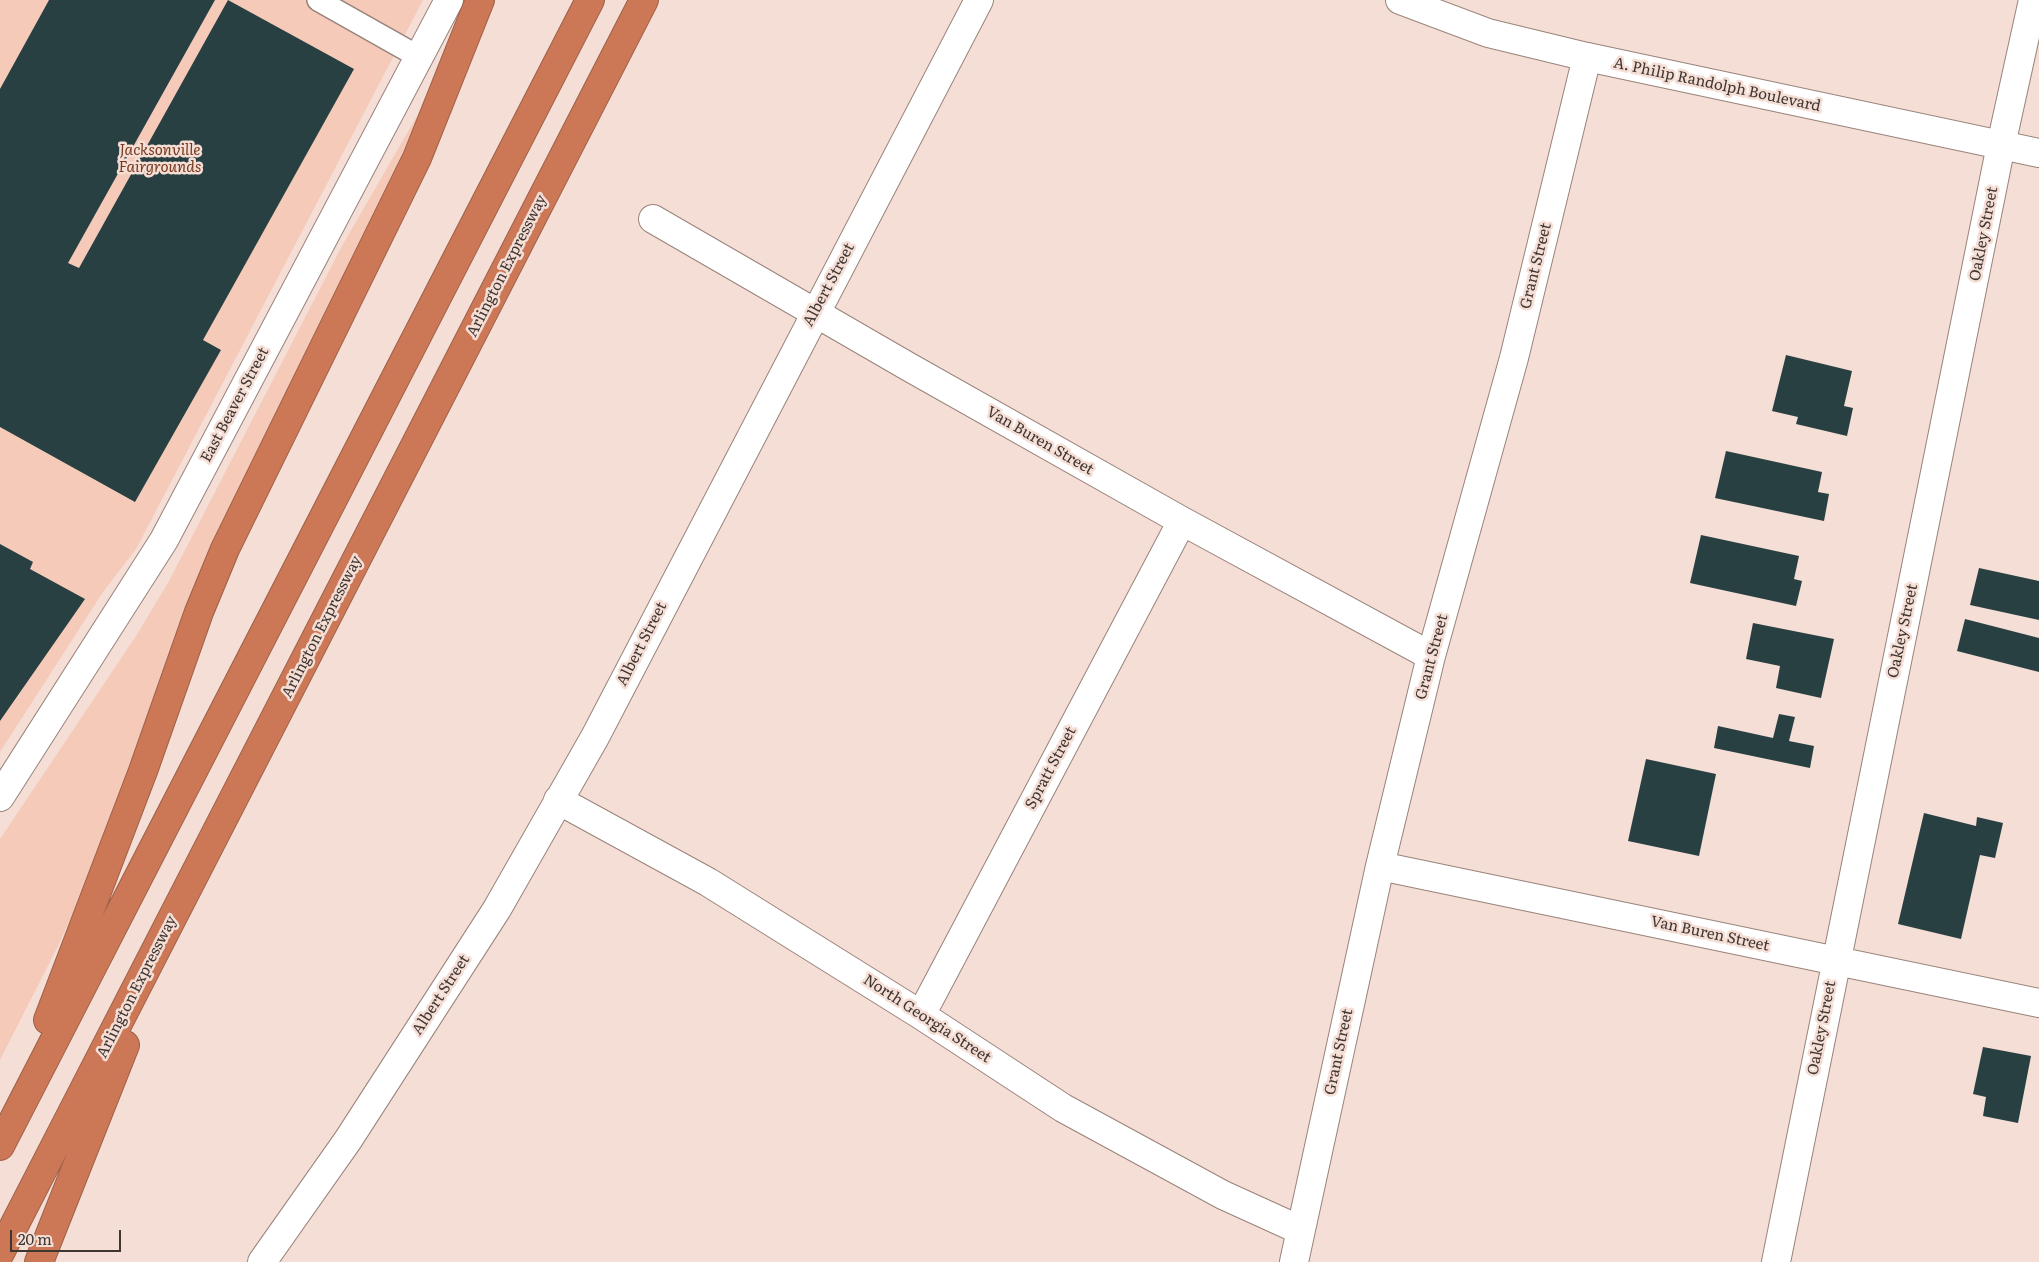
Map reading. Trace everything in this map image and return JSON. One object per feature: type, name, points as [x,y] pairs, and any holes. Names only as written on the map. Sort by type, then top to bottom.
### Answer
[{"type":"highway","points":[[0,1145],[140,780],[200,612],[225,549],[417,158],[480,0]]},
{"type":"highway","points":[[0,1145],[590,0]]},
{"type":"highway","name":"Arlington Expressway","points":[[0,1253],[644,0]]},
{"type":"highway","points":[[39,1262],[94,1118],[212,841]]},
{"type":"street","name":"East Beaver Street","points":[[0,797],[164,540],[449,0]]},
{"type":"street","name":"Albert Street","points":[[262,1262],[348,1140],[486,925],[595,737],[979,0]]},
{"type":"street","name":"Oakley Street","points":[[1776,1262],[2033,0]]},
{"type":"street","name":"A. Philip Randolph Boulevard","points":[[1412,2],[1488,33],[1586,57],[2039,153]]},
{"type":"street","name":"Grant Street","points":[[1294,1262],[1380,866],[1431,656],[1514,358],[1586,57]]},
{"type":"street","name":"Van Buren Street","points":[[653,219],[909,367],[1182,521],[1431,656]]},
{"type":"street","name":"Spratt Street","points":[[921,1015],[1182,521]]},
{"type":"street","name":"North Georgia Street","points":[[558,800],[708,882],[921,1015],[1063,1108],[1223,1196],[1300,1230]]},
{"type":"street","name":"Van Buren Street","points":[[1380,866],[2039,1002]]},
{"type":"lane","points":[[318,0],[420,57]]},
{"type":"green space","name":"Jacksonville Fairgrounds","points":[[0,0],[423,0],[136,549],[103,592],[0,752]]},
{"type":"green space","points":[[425,102],[94,867],[59,944],[0,1060],[0,839],[136,636],[169,581],[342,246]]},
{"type":"building","name":"Jacksonville Fairgrounds","points":[[49,0],[215,0],[68,263],[79,268],[228,0],[354,69],[203,340],[221,350],[135,502],[0,427],[0,89]]},
{"type":"building","points":[[1786,355],[1852,371],[1844,406],[1853,408],[1847,436],[1796,424],[1798,417],[1772,411]]},
{"type":"building","points":[[1726,451],[1822,472],[1818,492],[1829,494],[1824,521],[1715,498]]},
{"type":"building","points":[[1701,535],[1799,556],[1794,579],[1802,581],[1796,606],[1690,583]]},
{"type":"building","points":[[0,544],[33,562],[30,569],[85,599],[0,721]]},
{"type":"building","points":[[1979,568],[2039,581],[2039,620],[1970,605]]},
{"type":"building","points":[[1965,619],[2039,638],[2039,672],[1957,651]]},
{"type":"building","points":[[1753,623],[1834,639],[1821,698],[1776,688],[1780,666],[1746,659]]},
{"type":"building","points":[[1779,714],[1795,717],[1789,741],[1814,746],[1810,768],[1714,748],[1718,726],[1773,738]]},
{"type":"building","points":[[1646,759],[1716,774],[1699,856],[1628,841]]},
{"type":"building","points":[[1924,813],[1976,826],[1977,817],[2003,823],[1995,858],[1980,855],[1961,939],[1898,924]]},
{"type":"building","points":[[1983,1047],[2031,1056],[2018,1123],[1983,1116],[1986,1097],[1973,1094]]}]
